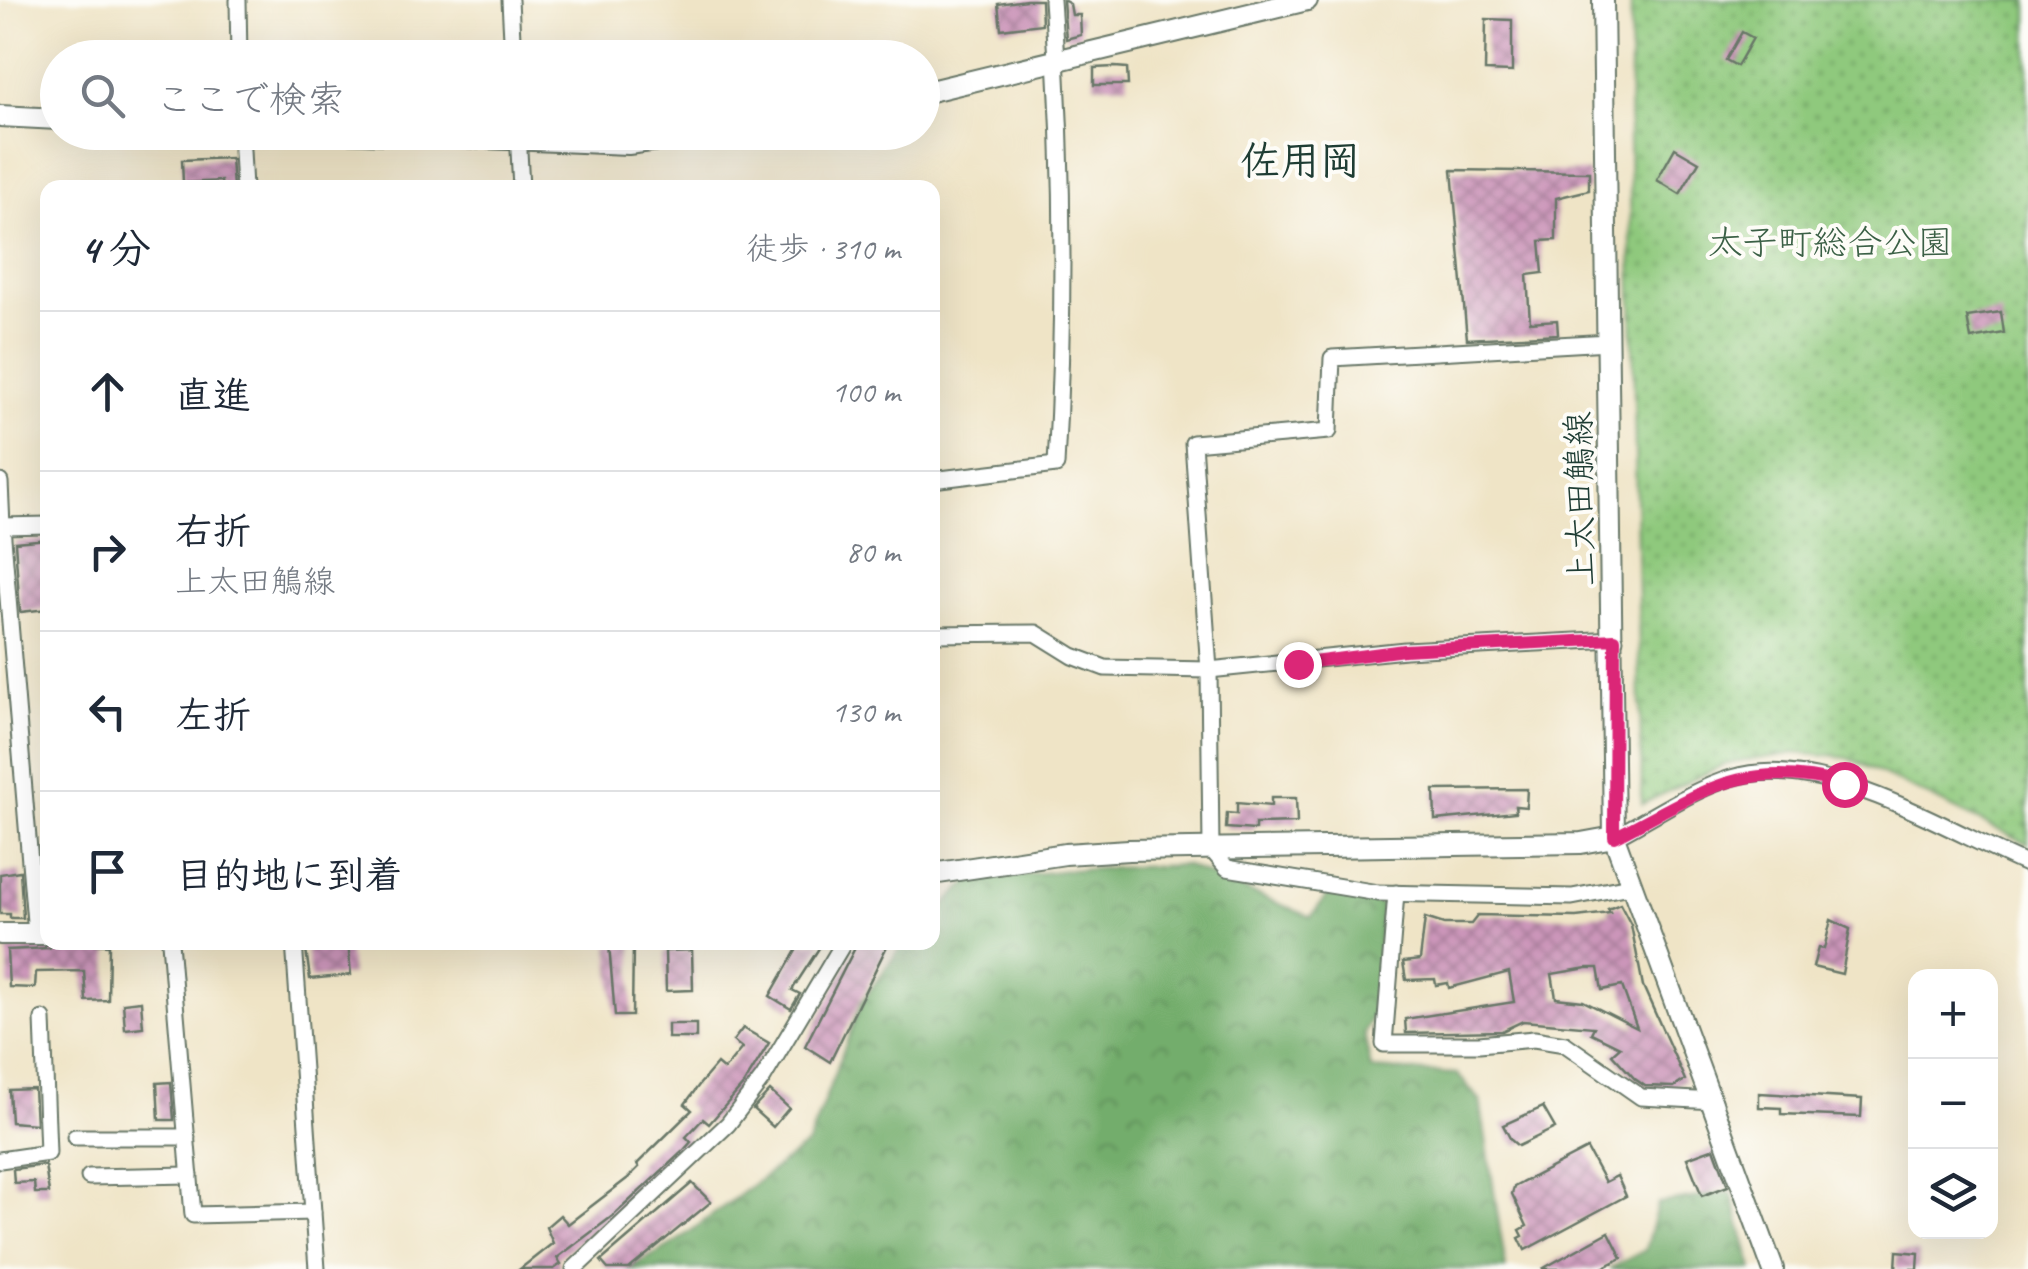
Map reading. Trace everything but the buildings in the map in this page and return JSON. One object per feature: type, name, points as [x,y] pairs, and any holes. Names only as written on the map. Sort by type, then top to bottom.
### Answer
[{"type":"street","points":[[238,0],[239,40]]},
{"type":"street","points":[[510,0],[513,40]]},
{"type":"street","points":[[940,479],[1056,465],[1060,388],[1057,58],[1052,0]]},
{"type":"street","points":[[940,87],[1307,0]]},
{"type":"street","name":"上太田鵤線","points":[[1602,0],[1615,639],[1614,837],[1773,1269]]},
{"type":"street","points":[[0,116],[40,118]]},
{"type":"street","points":[[242,150],[244,180]]},
{"type":"street","points":[[520,150],[521,180]]},
{"type":"street","points":[[1609,342],[1332,358],[1329,431],[1193,443],[1209,670],[1212,849],[1227,868],[1262,877],[1396,894],[1572,897],[1630,886]]},
{"type":"street","points":[[0,482],[40,914]]},
{"type":"street","points":[[2,526],[40,525]]},
{"type":"street","points":[[940,634],[1036,632],[1072,656],[1105,668],[1209,670],[1404,650],[1615,639]]},
{"type":"street","points":[[940,873],[1065,854],[1581,843],[1614,837],[1730,778],[1792,773],[1844,784],[2028,864]]},
{"type":"street","points":[[1396,894],[1384,1044],[1549,1041],[1565,1044],[1641,1097],[1714,1101]]},
{"type":"street","points":[[0,934],[40,934]]},
{"type":"street","points":[[171,950],[194,1215],[314,1212]]},
{"type":"street","points":[[295,950],[317,1269]]},
{"type":"street","points":[[574,1269],[728,1124],[763,1078],[839,950]]},
{"type":"street","points":[[0,1160],[48,1152],[42,1019]]},
{"type":"street","points":[[76,1136],[186,1136]]},
{"type":"street","points":[[89,1177],[190,1175]]},
{"type":"green space","name":"太子町総合公園","points":[[1631,0],[2028,0],[2028,844],[1849,758],[1795,753],[1725,764],[1642,804],[1629,139]]},
{"type":"green space","points":[[1184,865],[1311,917],[1328,894],[1382,904],[1374,1012],[1364,1033],[1371,1069],[1457,1074],[1480,1100],[1506,1269],[629,1269],[676,1242],[808,1144],[862,1001],[899,950],[940,950],[940,909],[970,881],[1068,870]]},
{"type":"green space","points":[[1731,1192],[1753,1269],[1609,1269],[1645,1250],[1658,1203]]},
{"type":"district","name":"佐用岡","points":[[1300,161]]},
{"type":"route","points":[[1298,664],[1404,650],[1615,639],[1614,837],[1730,778],[1792,773],[1844,784]]}]
